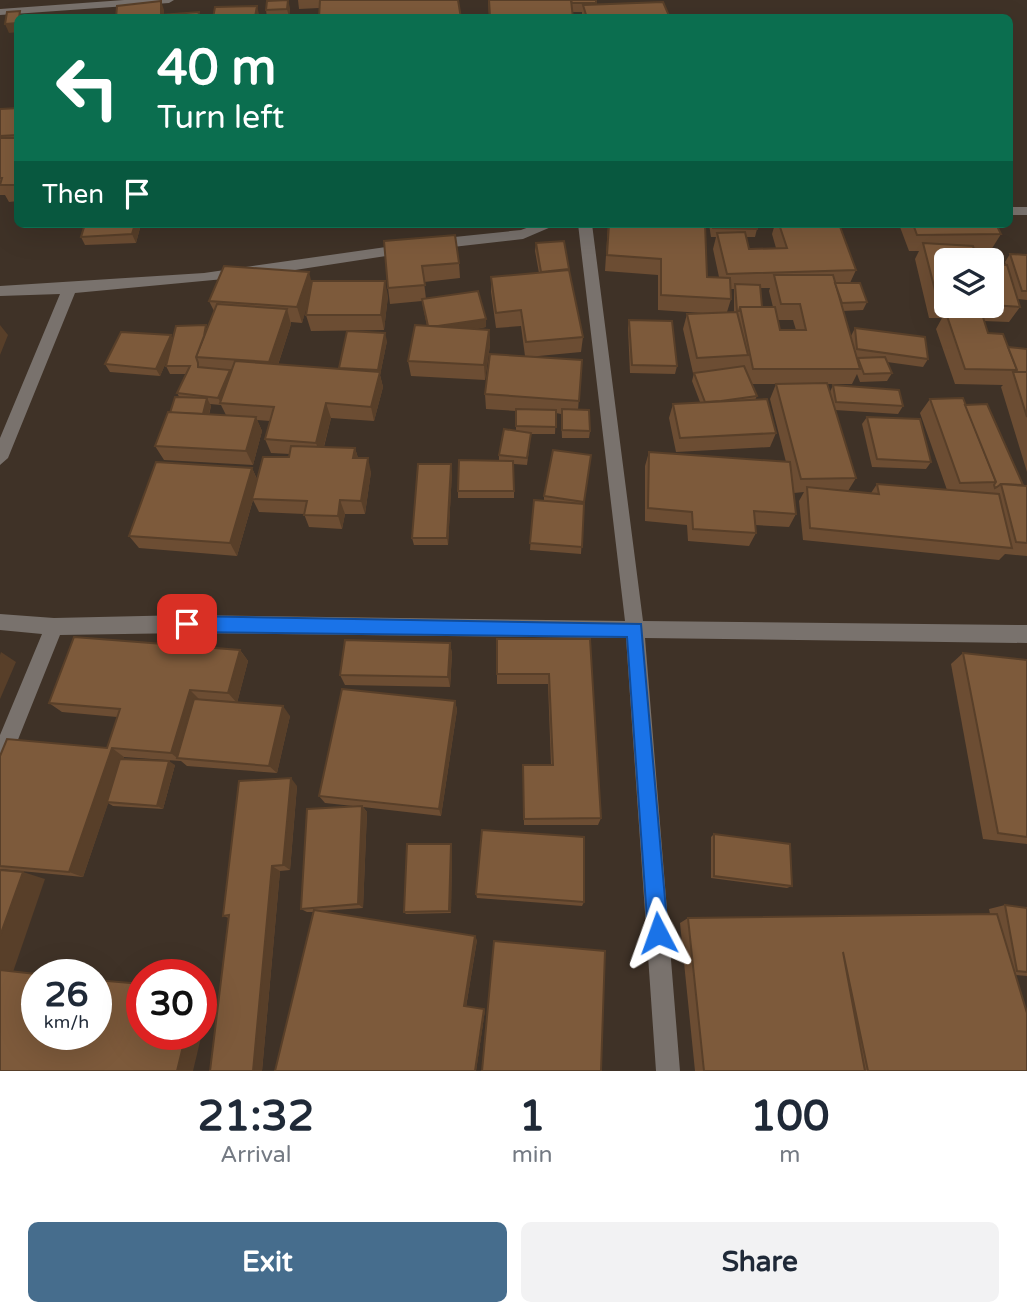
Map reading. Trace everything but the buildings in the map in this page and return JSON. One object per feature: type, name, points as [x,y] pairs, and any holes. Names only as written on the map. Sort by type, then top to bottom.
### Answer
[{"type":"street","points":[[0,12],[169,0]]},
{"type":"street","points":[[0,291],[69,289],[340,261],[442,243],[523,234],[540,228]]},
{"type":"street","points":[[585,228],[635,629],[668,1071]]},
{"type":"street","points":[[0,458],[69,289]]},
{"type":"street","points":[[0,622],[54,627],[187,624],[1027,634]]},
{"type":"street","points":[[0,760],[54,627]]},
{"type":"route","points":[[187,624],[635,629],[658,933]]}]
